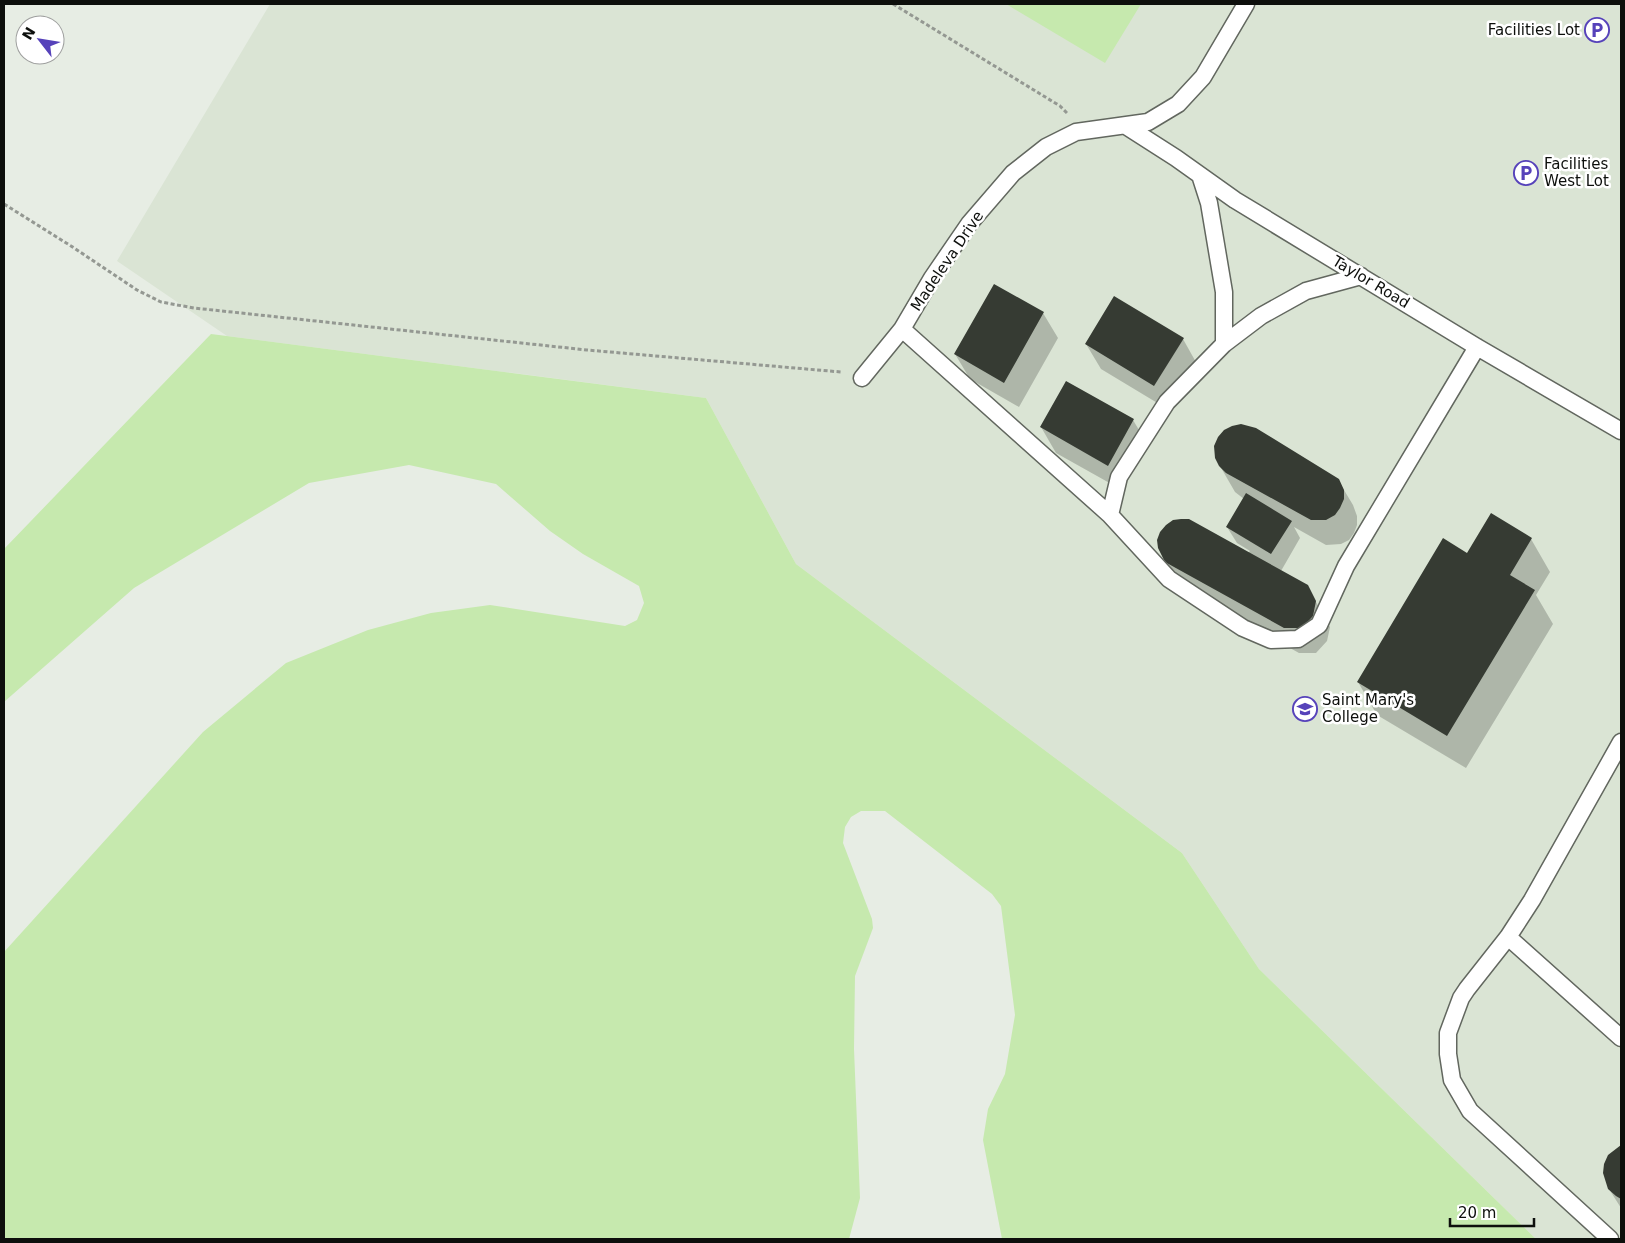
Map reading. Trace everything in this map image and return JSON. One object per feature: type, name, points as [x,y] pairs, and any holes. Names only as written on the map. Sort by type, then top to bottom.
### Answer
[{"type":"lane","name":"Madeleva Drive","points":[[862,378],[902,329],[932,278],[969,224],[1014,173],[1046,147],[1076,132],[1148,122],[1178,104],[1203,77],[1246,4]]},
{"type":"lane","name":"Taylor Road","points":[[1126,126],[1235,200],[1621,432]]},
{"type":"lane","points":[[1200,175],[1209,203],[1224,292],[1224,344]]},
{"type":"lane","points":[[1110,515],[1119,477],[1167,402],[1224,344],[1261,316],[1306,292],[1361,276]]},
{"type":"lane","points":[[902,329],[1110,515],[1169,579],[1243,628],[1271,640],[1298,639],[1318,625],[1346,566],[1477,347]]},
{"type":"lane","points":[[1610,1239],[1470,1111],[1452,1080],[1448,1054],[1448,1032],[1466,989],[1508,937],[1532,900],[1621,742]]},
{"type":"lane","points":[[1508,937],[1621,1038]]},
{"type":"path","points":[[893,4],[1060,106],[1085,132]]},
{"type":"path","points":[[4,204],[137,290],[161,302],[194,308],[587,350],[847,373],[862,378]]},
{"type":"shaded area","name":"Saint Mary's College","points":[[270,4],[1621,4],[1621,1239],[1536,1239],[1259,969],[1182,853],[796,564],[706,398],[227,336],[117,261]]},
{"type":"green space","points":[[1006,4],[1141,4],[1105,63]]},
{"type":"green space","points":[[211,334],[706,398],[796,564],[1182,853],[1259,969],[1536,1239],[1002,1239],[983,1140],[988,1109],[1005,1074],[1015,1015],[1001,906],[992,894],[885,811],[861,811],[851,817],[845,827],[843,843],[872,919],[873,928],[855,976],[854,1049],[860,1198],[849,1239],[4,1239],[4,952],[203,732],[286,663],[368,630],[431,613],[490,605],[625,626],[637,620],[644,603],[639,586],[583,554],[550,531],[496,484],[409,465],[309,483],[134,588],[4,702],[4,549]]},
{"type":"building","points":[[994,284],[1044,312],[1004,383],[954,354]]},
{"type":"building","points":[[1114,296],[1184,338],[1154,386],[1085,344]]},
{"type":"building","points":[[1066,381],[1134,419],[1108,466],[1040,427]]},
{"type":"building","points":[[1241,424],[1256,428],[1339,479],[1344,490],[1344,499],[1335,515],[1326,520],[1311,520],[1226,473],[1219,466],[1215,458],[1214,446],[1224,430]]},
{"type":"building","points":[[1246,493],[1292,521],[1271,554],[1226,527]]},
{"type":"building","points":[[1491,513],[1532,538],[1510,575],[1535,590],[1447,736],[1357,682],[1443,538],[1467,553]]},
{"type":"building","points":[[1189,519],[1308,585],[1316,601],[1313,616],[1302,628],[1284,628],[1165,562],[1158,548],[1157,540],[1160,532],[1166,525],[1173,520]]},
{"type":"building","points":[[1621,1145],[1621,1199],[1608,1189],[1603,1173],[1608,1155]]},
{"type":"place","name":"Facilities Lot","points":[[1597,30]]},
{"type":"place","name":"Facilities West Lot","points":[[1526,173]]},
{"type":"place","name":"Saint Mary's College","points":[[1305,709]]}]
